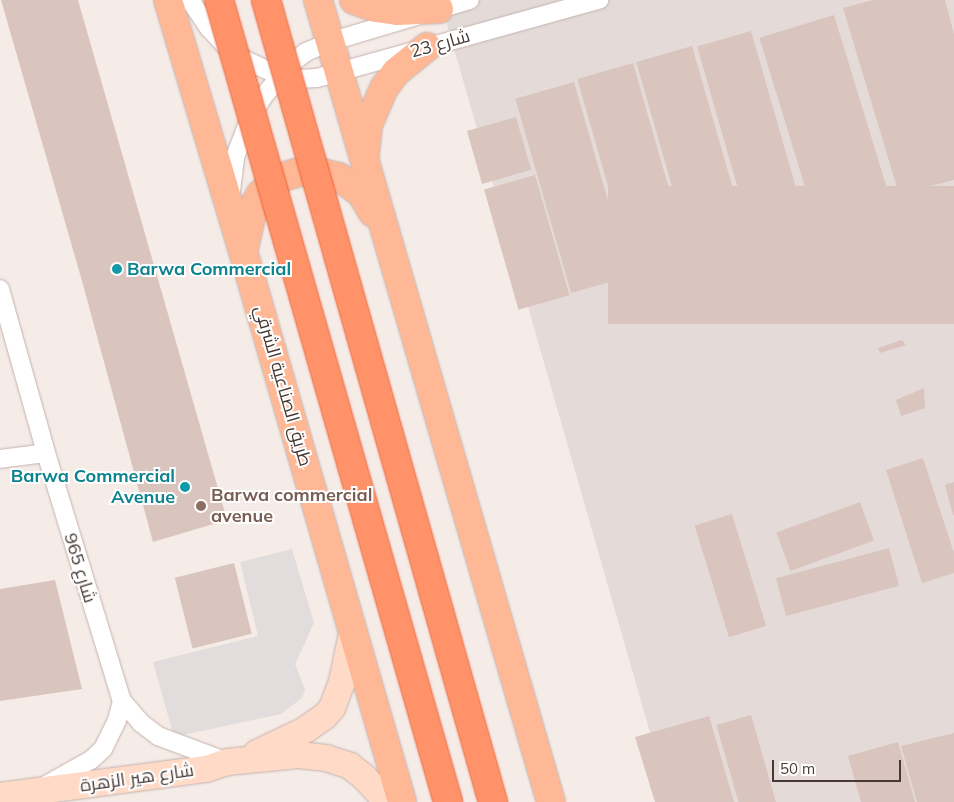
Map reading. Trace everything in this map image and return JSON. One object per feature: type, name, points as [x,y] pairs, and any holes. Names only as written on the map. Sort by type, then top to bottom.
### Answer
[{"type":"highway","points":[[219,0],[448,802]]},
{"type":"highway","points":[[266,0],[493,802]]},
{"type":"main road","name":"طريق الصناعية الشرقي","points":[[168,0],[243,251],[402,802]]},
{"type":"main road","points":[[318,0],[385,236],[551,802]]},
{"type":"main road","points":[[354,0],[376,8],[397,11],[439,9]]},
{"type":"main road","points":[[365,166],[368,125],[384,88],[406,63],[427,47]]},
{"type":"main road","points":[[243,251],[251,214],[260,195],[283,177],[311,170],[339,177],[352,185],[369,206],[385,236]]},
{"type":"street","name":"شارع 23","points":[[190,0],[209,28],[226,46],[257,67],[280,76],[317,78],[598,0]]},
{"type":"street","name":"شارع 23","points":[[230,207],[231,174],[241,139],[262,97],[290,64],[306,52],[330,42],[470,0]]},
{"type":"street","name":"شارع 965","points":[[0,289],[46,453],[122,702],[153,733],[236,762]]},
{"type":"street","points":[[0,459],[46,453]]},
{"type":"street","name":"شارع هير الزهرة","points":[[236,762],[305,730],[325,716],[332,708],[342,682],[353,629]]},
{"type":"street","points":[[31,792],[91,760],[103,749],[117,720],[122,702]]},
{"type":"street","name":"شارع هير الزهرة","points":[[0,796],[206,769],[236,762],[298,756],[339,761],[358,771],[387,802]]},
{"type":"shaded area","points":[[440,0],[954,0],[954,802],[670,802]]},
{"type":"shaded area","points":[[292,549],[314,623],[295,664],[305,690],[302,698],[281,714],[174,737],[153,662],[258,636],[240,562]]},
{"type":"building","name":"Barwa Commercial","points":[[1,0],[78,0],[227,520],[153,542],[82,281]]},
{"type":"building","points":[[873,0],[945,0],[954,34],[954,180],[899,194],[843,8]]},
{"type":"building","points":[[834,15],[889,196],[815,219],[759,38]]},
{"type":"building","points":[[751,31],[806,223],[752,239],[697,46]]},
{"type":"building","points":[[692,46],[748,242],[692,258],[636,62]]},
{"type":"building","points":[[633,63],[689,258],[633,274],[577,79]]},
{"type":"building","points":[[574,82],[630,276],[571,293],[515,99]]},
{"type":"building","points":[[516,117],[531,170],[482,184],[467,131]]},
{"type":"building","points":[[535,175],[569,295],[519,310],[484,190]]},
{"type":"building","points":[[608,186],[954,186],[954,324],[608,324]]},
{"type":"building","points":[[902,340],[906,345],[880,353],[878,348]]},
{"type":"building","points":[[924,388],[925,408],[901,416],[896,400]]},
{"type":"building","points":[[923,458],[954,553],[954,573],[922,583],[886,470]]},
{"type":"building","points":[[954,482],[954,515],[953,515],[945,485]]},
{"type":"building","points":[[860,502],[874,541],[790,571],[776,532]]},
{"type":"building","points":[[732,514],[766,626],[729,637],[695,525]]},
{"type":"building","points":[[889,548],[899,586],[786,616],[776,578]]},
{"type":"building","points":[[234,563],[252,634],[192,649],[175,578]]},
{"type":"building","points":[[55,580],[82,689],[0,701],[0,589]]},
{"type":"building","points":[[751,715],[776,802],[738,802],[716,725]]},
{"type":"building","points":[[709,716],[734,802],[655,802],[635,737]]},
{"type":"building","points":[[954,733],[954,802],[917,802],[901,746]]},
{"type":"building","points":[[898,742],[915,802],[861,802],[848,756]]},
{"type":"place","name":"Barwa Commercial","points":[[117,269]]},
{"type":"place","name":"Barwa Commercial Avenue","points":[[185,487]]},
{"type":"place","name":"Barwa commercial avenue","points":[[201,506]]}]
